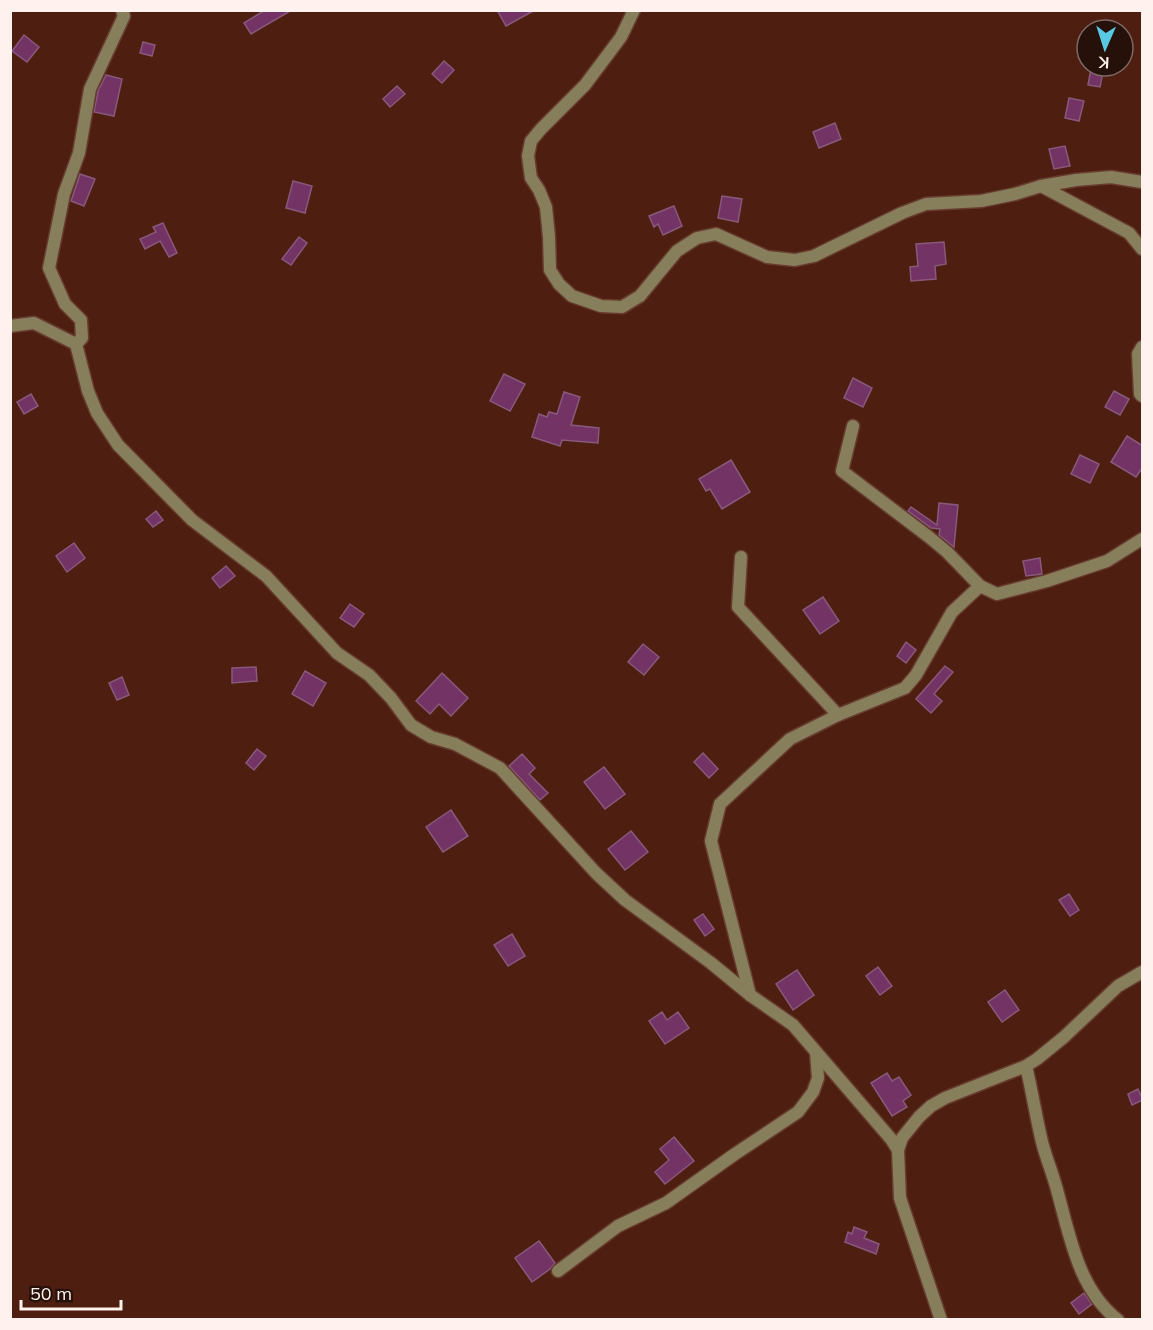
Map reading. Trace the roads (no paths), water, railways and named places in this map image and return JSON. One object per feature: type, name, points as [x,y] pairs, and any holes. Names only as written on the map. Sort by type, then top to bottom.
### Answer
[{"type":"street","points":[[76,344],[82,338],[81,320],[65,304],[49,268],[64,194],[79,153],[90,90],[124,16],[122,10]]},
{"type":"street","points":[[634,10],[621,37],[585,86],[531,141],[528,156],[531,178],[546,207],[550,270],[559,284],[572,296],[601,306],[622,307],[640,296],[677,251],[697,238],[716,234],[767,257],[795,260],[814,256],[902,213],[926,204],[981,201],[1076,180],[1111,177],[1143,182]]},
{"type":"street","points":[[1041,186],[1129,233],[1143,249]]},
{"type":"street","points":[[10,326],[34,323],[76,344],[88,392],[102,421],[118,445],[192,520],[266,576],[337,653],[369,675],[391,698],[411,725],[431,737],[455,744],[500,768],[596,873],[625,900],[793,1025],[898,1150]]},
{"type":"street","points":[[1143,347],[1138,354],[1140,394],[1143,396]]},
{"type":"street","points":[[853,426],[842,471],[929,537],[980,586],[997,594],[1047,581],[1107,561],[1143,539]]},
{"type":"street","points":[[741,557],[738,607],[838,715]]},
{"type":"street","points":[[750,995],[711,841],[720,804],[790,739],[838,715],[905,688],[916,675],[952,612],[980,586]]},
{"type":"street","points":[[941,1320],[900,1197],[898,1150],[902,1138],[931,1106],[945,1098],[1026,1066],[1037,1059],[1118,986],[1143,972]]},
{"type":"street","points":[[558,1271],[618,1226],[666,1203],[798,1112],[813,1092],[818,1078],[815,1051]]},
{"type":"street","points":[[1026,1066],[1042,1143],[1058,1191],[1069,1238],[1085,1280],[1107,1311],[1119,1320]]}]
